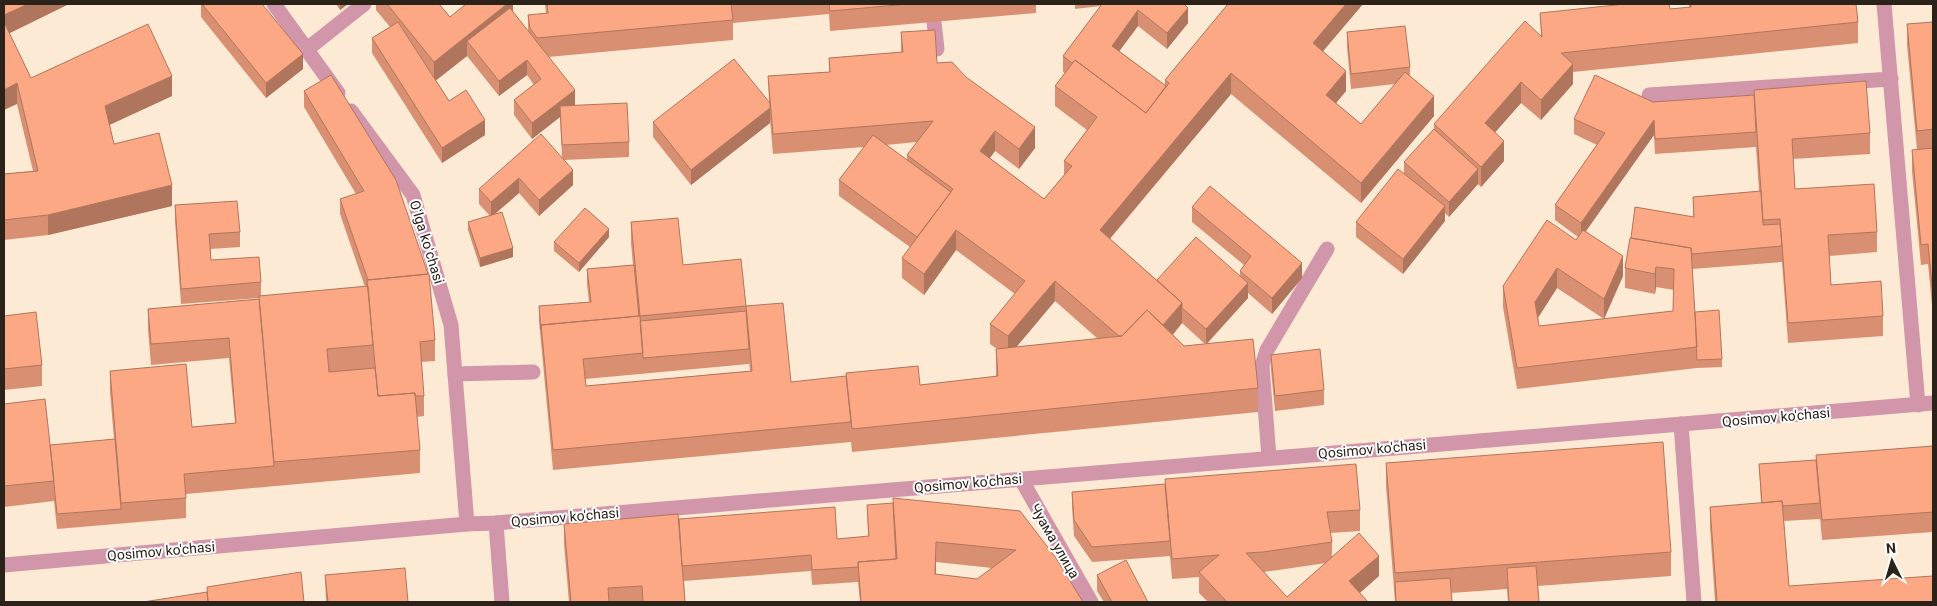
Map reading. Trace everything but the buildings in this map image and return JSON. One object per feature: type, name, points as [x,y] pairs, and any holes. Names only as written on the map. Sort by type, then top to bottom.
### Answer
[{"type":"street","name":"Oʻlga koʻchasi","points":[[274,4],[413,195],[451,325],[467,524]]},
{"type":"street","points":[[306,50],[364,4]]},
{"type":"street","points":[[932,4],[937,49]]},
{"type":"street","points":[[1884,4],[1918,405]]},
{"type":"street","points":[[1649,95],[1891,79]]},
{"type":"street","points":[[1269,458],[1262,366],[1267,350],[1327,249]]},
{"type":"street","points":[[455,374],[533,372]]},
{"type":"street","name":"Qosimov ko'chasi","points":[[4,565],[467,524],[1933,403]]},
{"type":"street","points":[[1681,424],[1694,602]]},
{"type":"street","name":"Чуама улица","points":[[1020,479],[1091,602]]},
{"type":"street","points":[[496,523],[502,602]]}]
